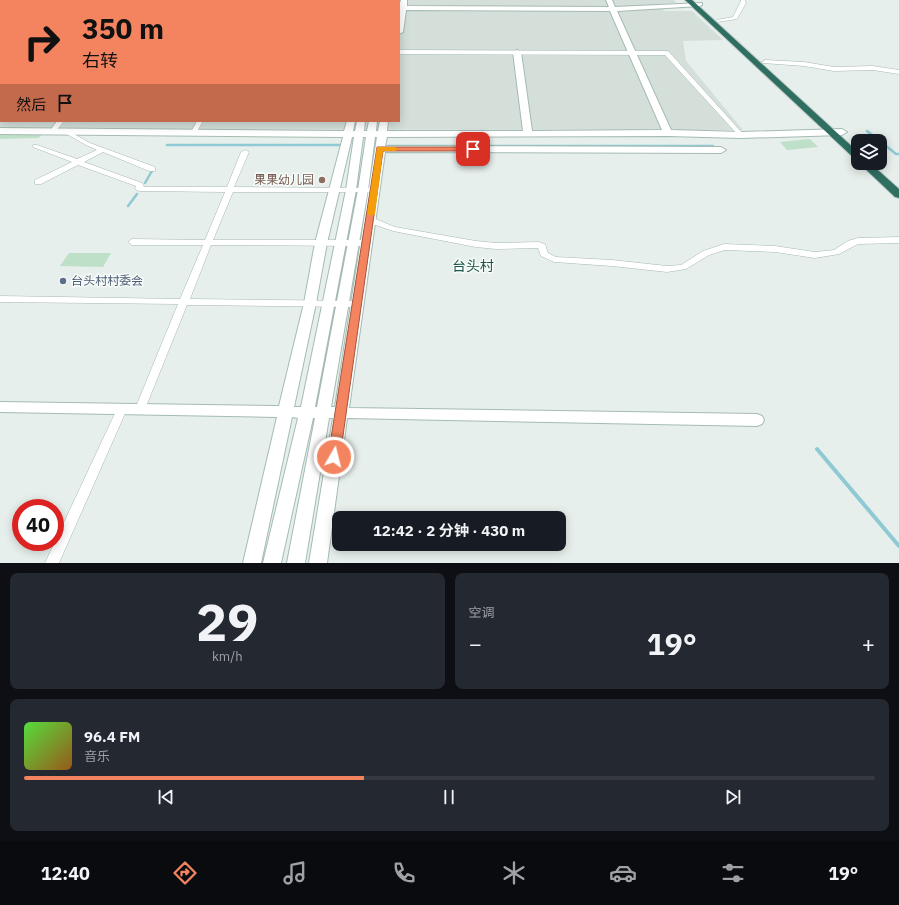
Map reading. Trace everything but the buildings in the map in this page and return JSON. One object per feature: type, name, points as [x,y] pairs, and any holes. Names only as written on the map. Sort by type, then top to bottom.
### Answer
[{"type":"highway","points":[[695,3],[719,21],[851,140]]},
{"type":"highway","points":[[695,3],[851,151]]},
{"type":"highway","points":[[872,170],[899,195]]},
{"type":"highway","points":[[884,170],[899,184]]},
{"type":"street","points":[[719,21],[735,18],[743,3],[743,0]]},
{"type":"street","points":[[400,23],[402,5],[611,5],[695,3]]},
{"type":"street","points":[[611,5],[668,133]]},
{"type":"street","points":[[400,52],[667,53],[741,135]]},
{"type":"street","points":[[517,52],[528,133]]},
{"type":"street","points":[[765,62],[804,64],[834,69],[873,68],[899,72]]},
{"type":"street","points":[[53,131],[60,122]]},
{"type":"street","points":[[194,132],[199,122]]},
{"type":"street","points":[[252,563],[310,303],[321,243],[334,190],[363,128],[381,122]]},
{"type":"street","points":[[0,131],[194,132],[363,128],[528,133],[668,133],[741,135],[842,132]]},
{"type":"street","points":[[363,128],[380,149]]},
{"type":"street","points":[[318,563],[370,220],[363,190],[363,128]]},
{"type":"street","points":[[64,131],[88,144],[152,169]]},
{"type":"street","points":[[35,146],[139,185],[139,189],[363,190]]},
{"type":"street","points":[[380,149],[721,150]]},
{"type":"street","points":[[296,563],[322,412],[335,303],[346,243],[363,190],[380,149]]},
{"type":"street","points":[[38,182],[102,150]]},
{"type":"street","points":[[140,409],[245,152]]},
{"type":"street","points":[[370,220],[394,229],[476,244],[496,246],[539,245],[542,246],[544,254],[564,260],[667,269],[683,267],[706,253],[724,247],[775,249],[815,255],[836,252],[851,242],[899,240]]},
{"type":"street","points":[[132,242],[367,243]]},
{"type":"street","points":[[0,299],[357,304]]},
{"type":"street","points":[[272,563],[307,412],[335,303]]},
{"type":"street","points":[[0,407],[757,420]]},
{"type":"street","points":[[52,563],[122,409]]},
{"type":"shaded area","points":[[400,0],[674,0],[676,3],[659,4],[664,11],[692,11],[723,40],[683,41],[686,61],[743,130],[0,129],[0,122],[400,122]]},
{"type":"green space","points":[[45,133],[38,138],[0,139],[0,134]]},
{"type":"green space","points":[[810,139],[818,147],[787,150],[780,142]]},
{"type":"green space","points":[[69,253],[111,253],[103,267],[60,266]]},
{"type":"waterway","points":[[867,131],[896,154],[899,154]]},
{"type":"waterway","points":[[167,145],[340,145]]},
{"type":"waterway","points":[[388,146],[713,146]]},
{"type":"waterway","points":[[145,183],[153,169]]},
{"type":"waterway","points":[[128,206],[137,194]]},
{"type":"waterway","points":[[817,449],[899,546]]},
{"type":"slow traffic","points":[[371,214],[380,149],[395,149]]},
{"type":"place","name":"果果幼儿园","points":[[322,180]]},
{"type":"place","name":"台头村村委会","points":[[63,281]]},
{"type":"district","name":"台头村","points":[[473,266]]},
{"type":"route","points":[[334,457],[373,205],[380,149],[473,149]]}]
